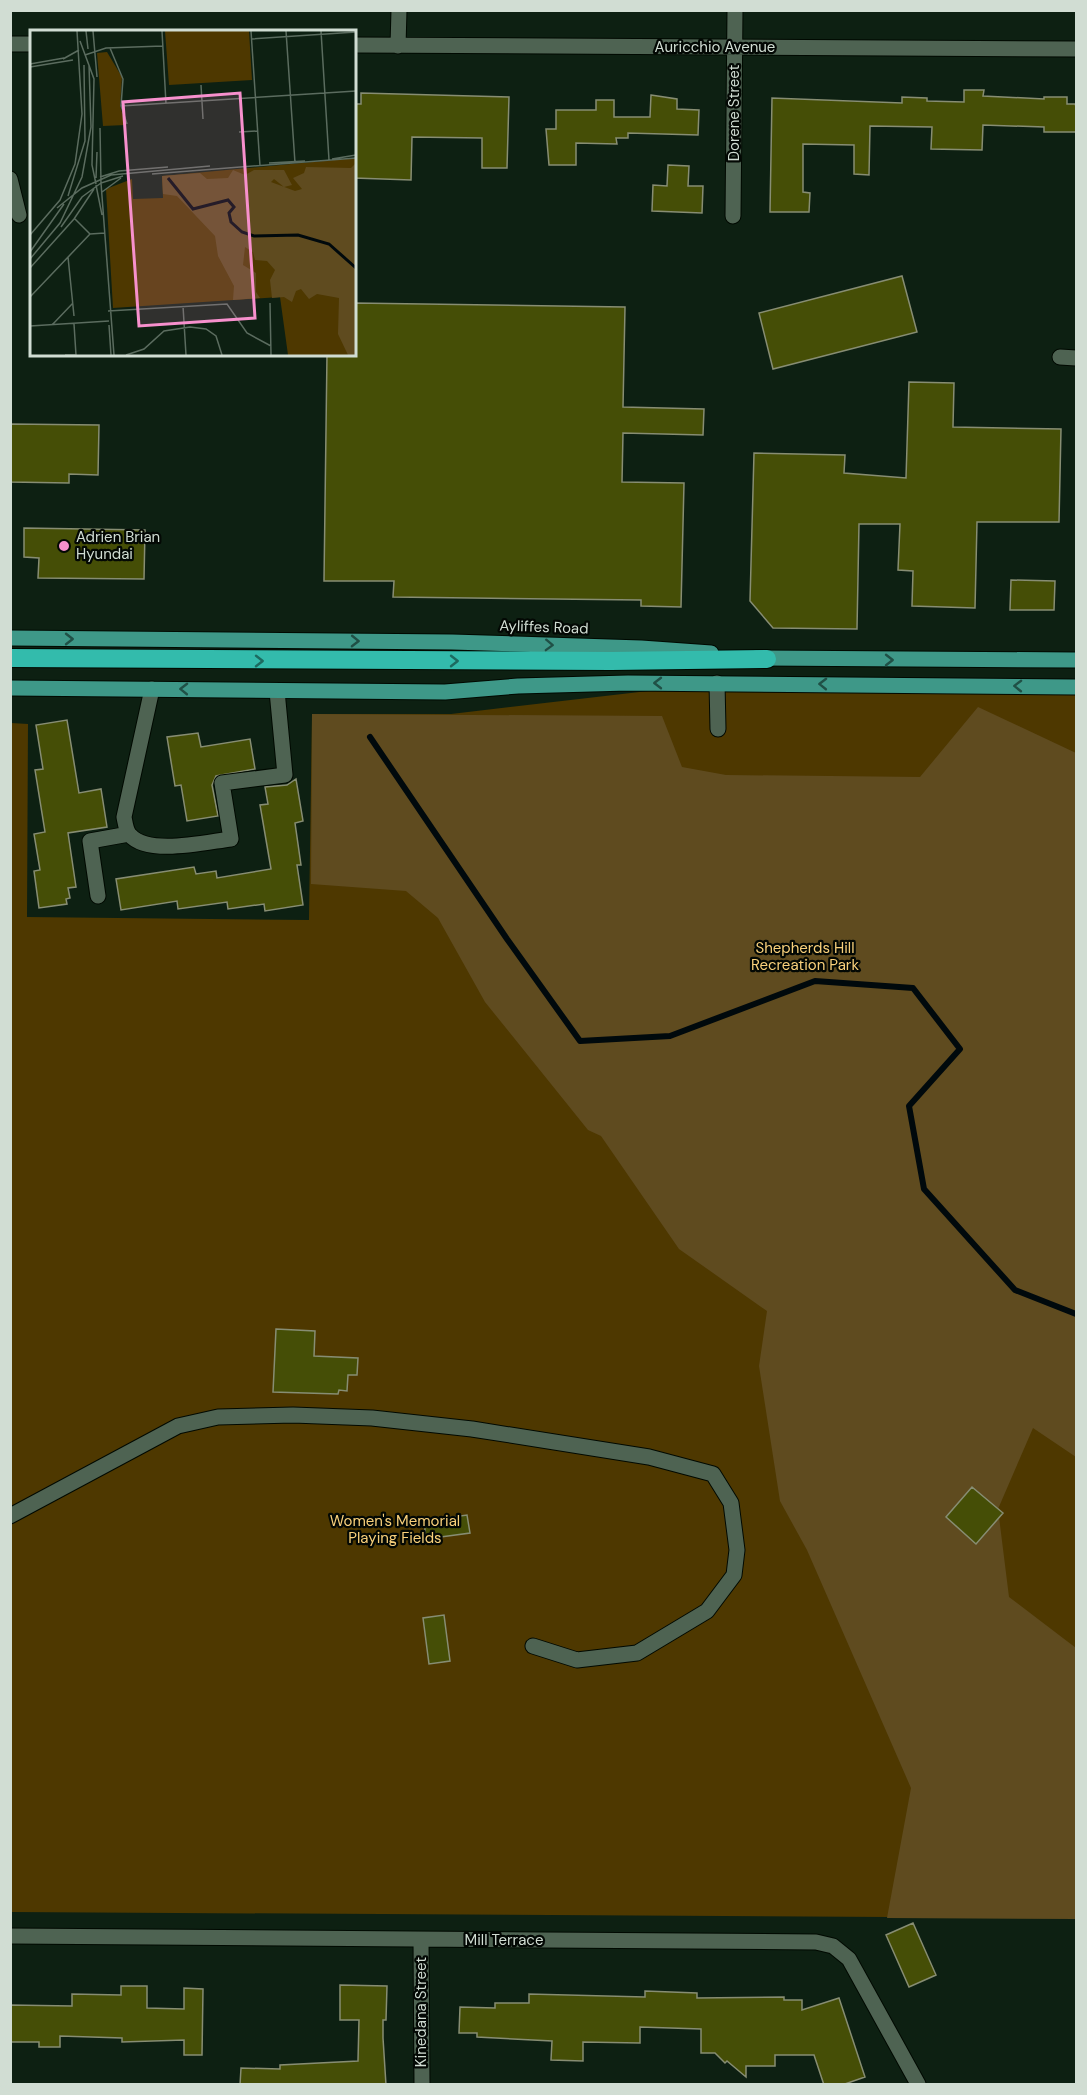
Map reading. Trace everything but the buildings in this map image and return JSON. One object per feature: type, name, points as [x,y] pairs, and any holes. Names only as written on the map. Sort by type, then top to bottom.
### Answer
[{"type":"highway","points":[[10,658],[201,661],[767,659]]},
{"type":"main road","name":"Ayliffes Road","points":[[10,638],[463,642],[670,649],[767,659],[1077,660]]},
{"type":"main road","points":[[10,688],[446,692],[538,685],[717,683],[1077,687]]},
{"type":"street","points":[[398,46],[399,10]]},
{"type":"street","name":"Dorene Street","points":[[734,216],[735,10]]},
{"type":"street","points":[[10,44],[30,44]]},
{"type":"street","name":"Auricchio Avenue","points":[[356,45],[1077,49]]},
{"type":"street","points":[[10,179],[19,215]]},
{"type":"street","points":[[1060,357],[1077,358]]},
{"type":"street","points":[[717,683],[718,729]]},
{"type":"street","points":[[152,689],[124,817],[129,834],[142,844],[174,846],[231,839],[222,783],[285,775],[277,691]]},
{"type":"street","points":[[99,896],[90,841],[129,834]]},
{"type":"street","points":[[10,1516],[178,1426],[218,1417],[293,1415],[384,1419],[472,1429],[649,1457],[713,1474],[731,1503],[737,1550],[734,1575],[707,1611],[637,1653],[578,1660],[533,1646]]},
{"type":"street","name":"Mill Terrace","points":[[10,1936],[816,1942],[833,1946],[849,1959],[918,2085]]},
{"type":"street","name":"Kinedana Street","points":[[421,1940],[422,2085]]},
{"type":"green space","name":"Women's Memorial Playing Fields","points":[[717,683],[1076,687],[1076,1918],[11,1912],[11,723],[28,724],[27,917],[309,920],[312,714],[451,714]]},
{"type":"green space","name":"Shepherds Hill Recreation Park","points":[[978,707],[1076,753],[1076,1457],[1033,1428],[998,1509],[1009,1597],[1076,1648],[1076,1919],[887,1918],[911,1788],[807,1550],[780,1501],[759,1366],[767,1311],[679,1249],[601,1136],[588,1130],[485,1002],[438,918],[406,891],[311,884],[312,714],[662,716],[682,767],[726,775],[920,777]]},
{"type":"waterway","points":[[370,737],[507,939],[580,1041],[670,1036],[815,981],[913,988],[960,1049],[909,1106],[924,1189],[1015,1290],[1076,1314]]},
{"type":"place","name":"Adrien Brian Hyundai","points":[[64,546]]}]
